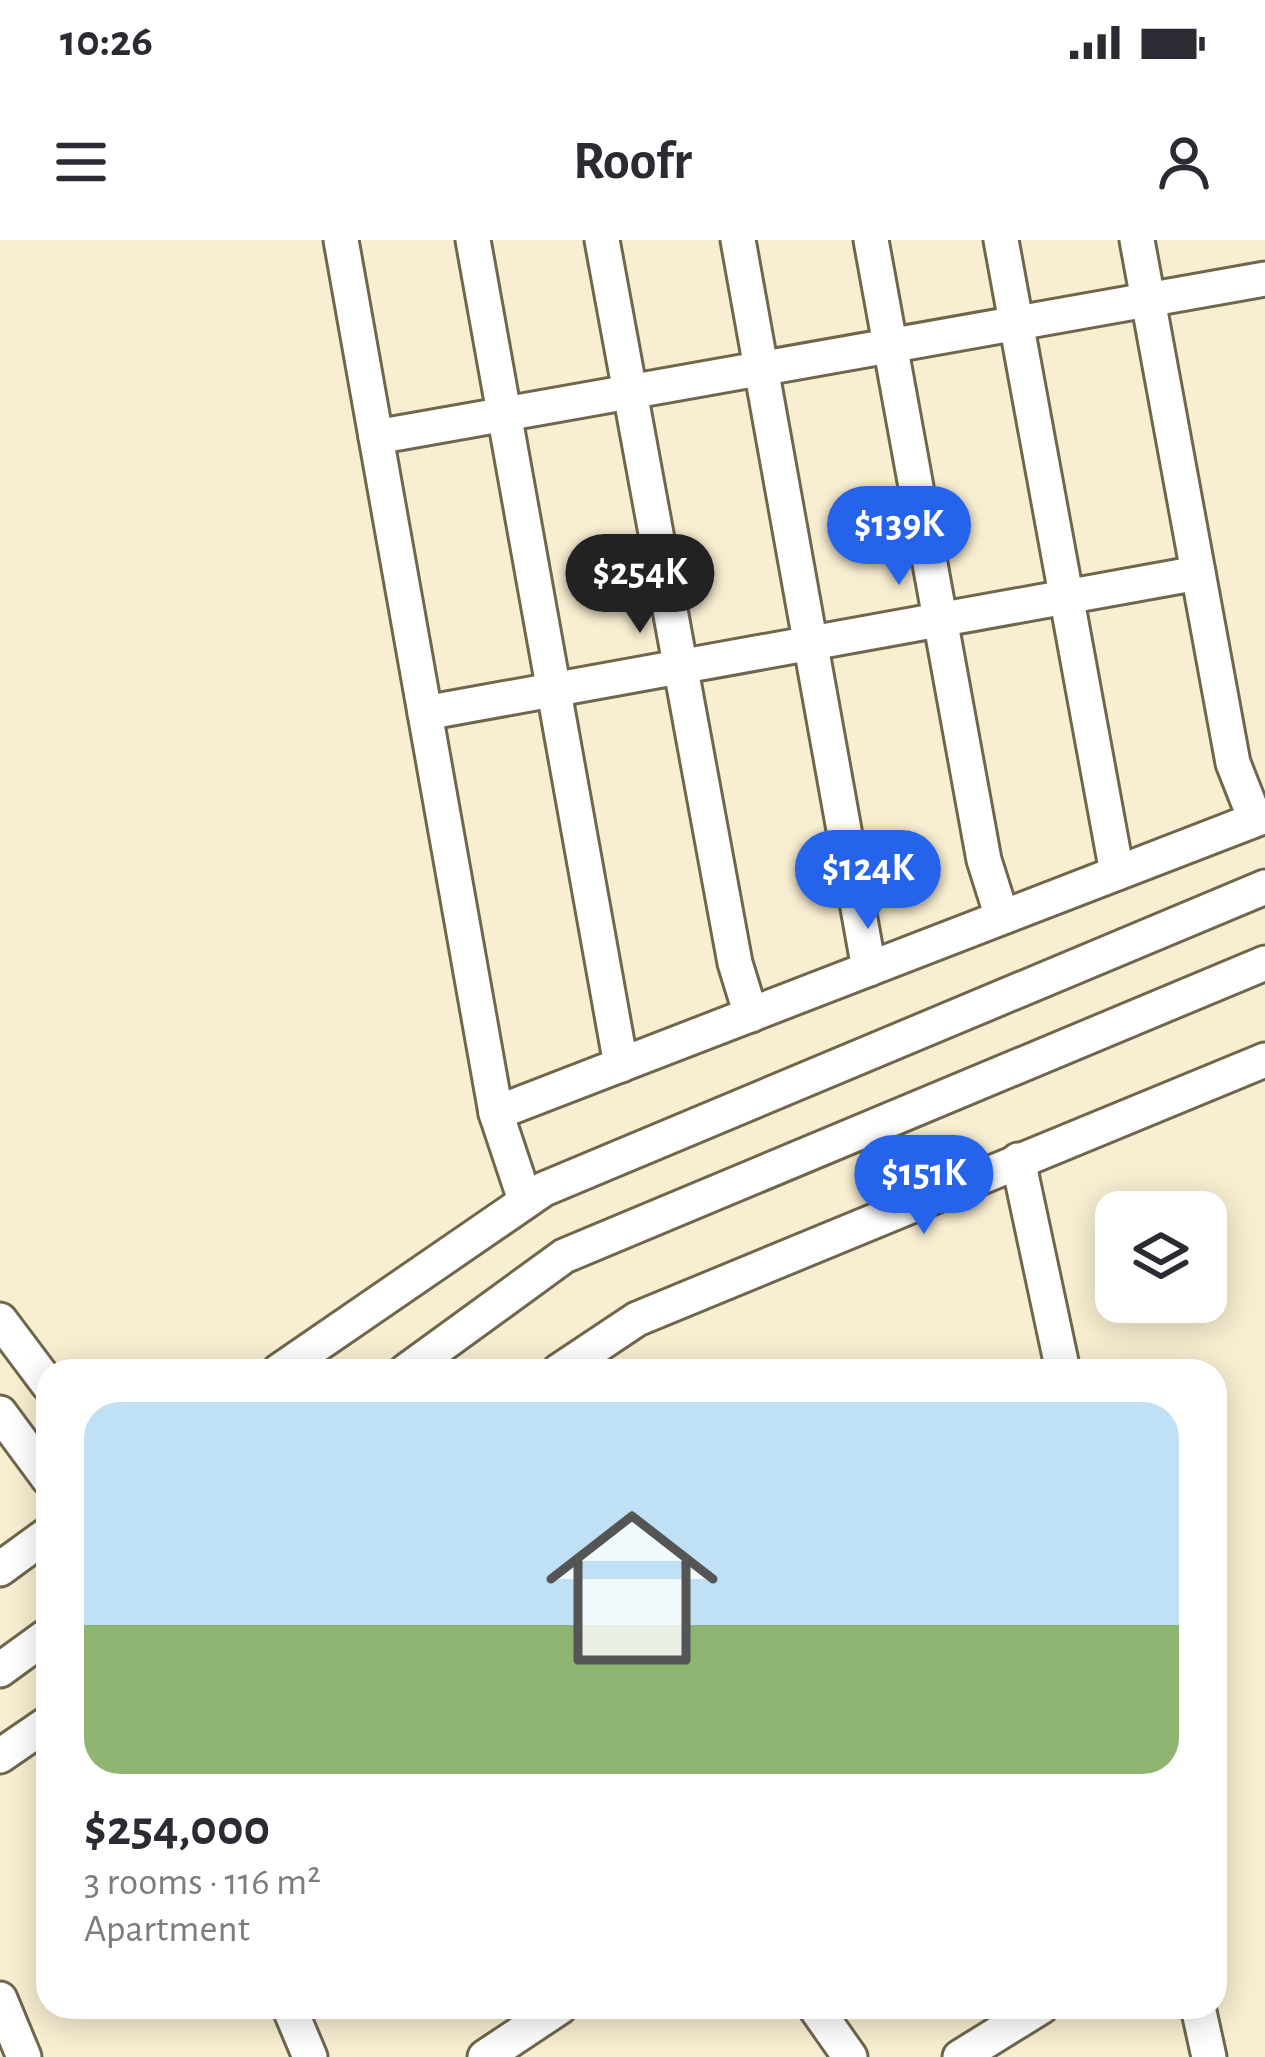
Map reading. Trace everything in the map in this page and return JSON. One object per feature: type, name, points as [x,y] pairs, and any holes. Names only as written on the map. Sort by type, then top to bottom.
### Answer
[{"type":"street","points":[[341,240],[496,1113],[525,1201]]},
{"type":"street","points":[[473,240],[620,1065]]},
{"type":"street","points":[[602,240],[736,963],[751,1015]]},
{"type":"street","points":[[738,240],[869,969]]},
{"type":"street","points":[[872,240],[984,860],[1002,917]]},
{"type":"street","points":[[1001,240],[1117,873]]},
{"type":"street","points":[[496,1113],[1260,817],[1233,764],[1137,240]]},
{"type":"street","points":[[376,437],[1265,280]]},
{"type":"street","points":[[425,713],[1198,573]]},
{"type":"street","points":[[296,1359],[544,1189],[1265,887]]},
{"type":"street","points":[[422,1359],[564,1256],[1265,963]]},
{"type":"street","points":[[577,1359],[637,1319],[1265,1060]]},
{"type":"street","points":[[1018,1160],[1060,1359]]},
{"type":"street","points":[[0,1320],[36,1368]]},
{"type":"street","points":[[0,1414],[36,1462]]},
{"type":"street","points":[[0,1569],[36,1543]]},
{"type":"street","points":[[0,1670],[36,1644]]},
{"type":"street","points":[[0,1756],[36,1732]]},
{"type":"street","points":[[0,2000],[24,2057]]},
{"type":"street","points":[[294,2019],[309,2057]]},
{"type":"street","points":[[485,2057],[542,2019]]},
{"type":"street","points":[[823,2019],[850,2057]]},
{"type":"street","points":[[960,2057],[1022,2019]]},
{"type":"street","points":[[1201,2019],[1209,2057]]}]
